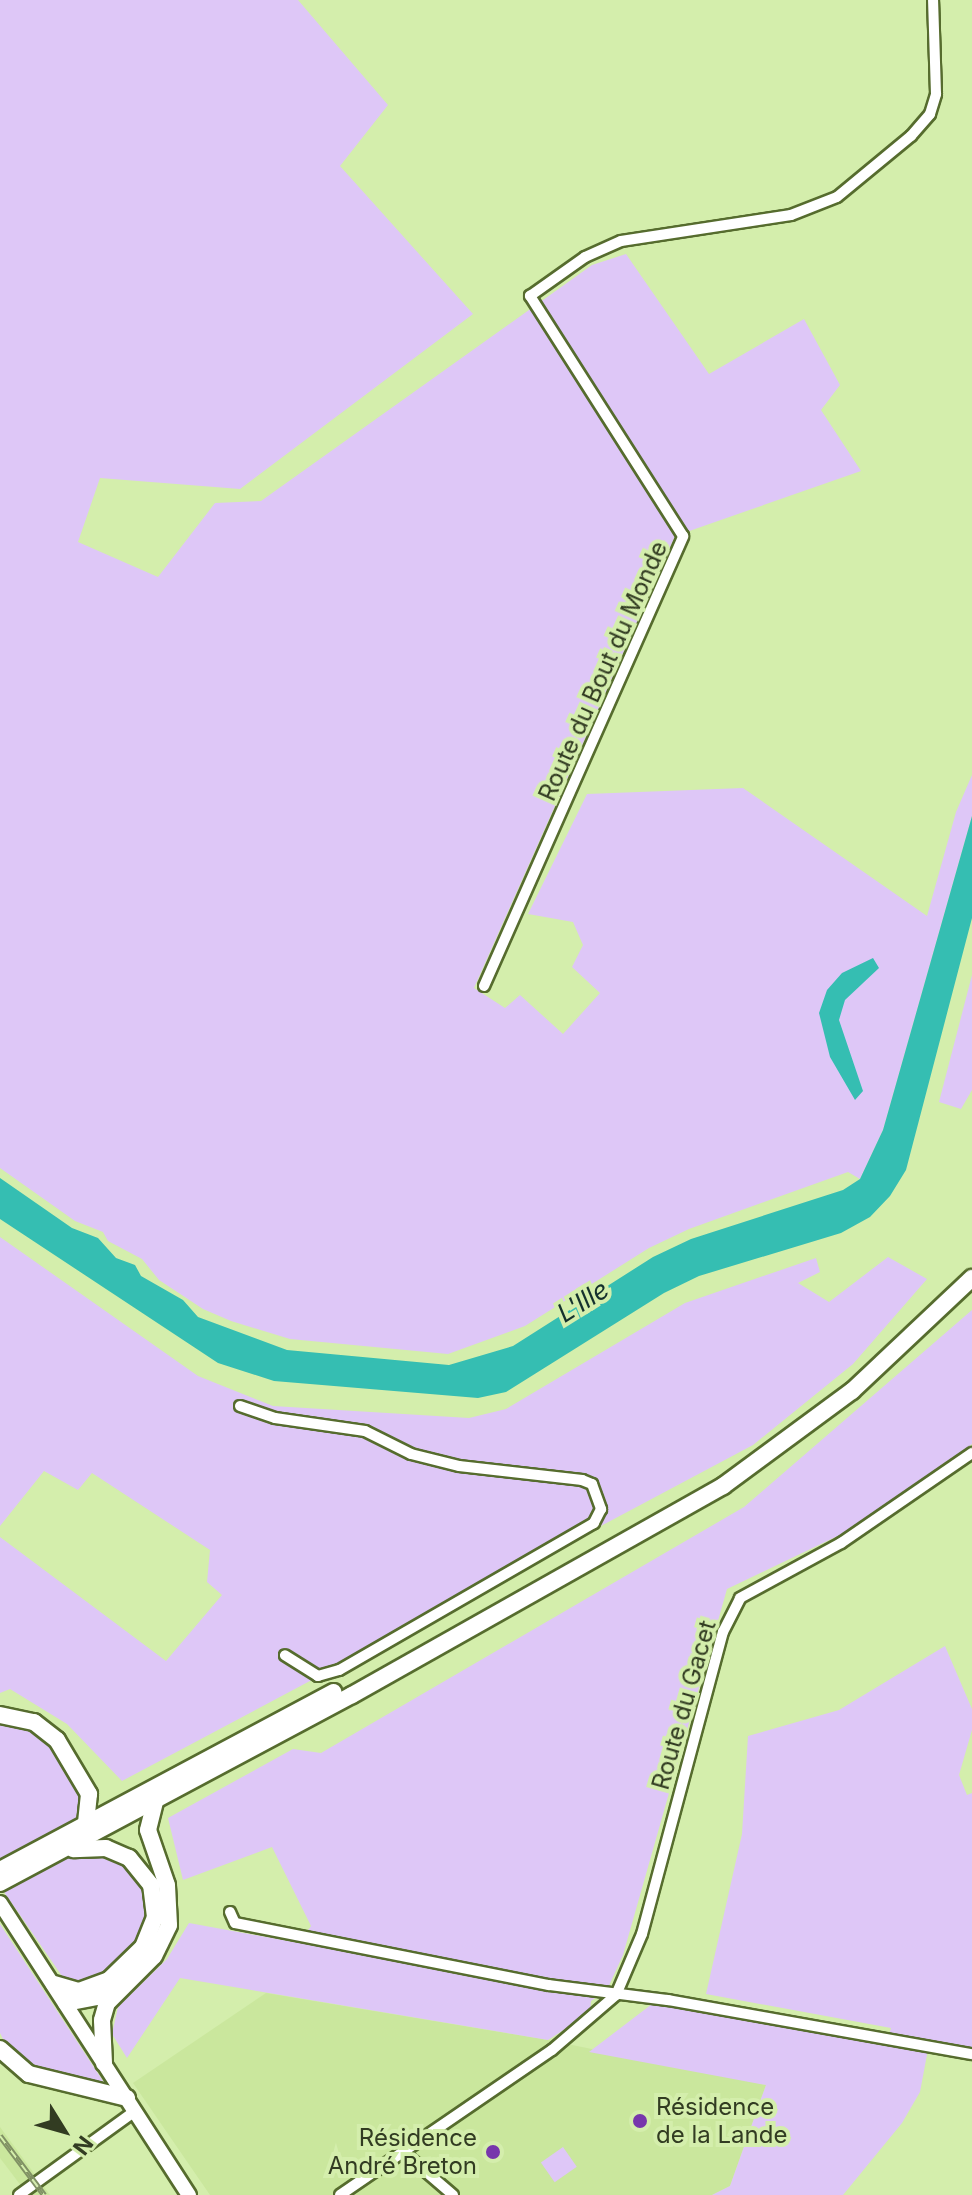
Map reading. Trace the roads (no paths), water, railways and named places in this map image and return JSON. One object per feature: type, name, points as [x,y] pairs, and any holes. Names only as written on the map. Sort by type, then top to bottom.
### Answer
[{"type":"main road","points":[[6,1874],[86,1823],[153,1795],[425,1651],[723,1486],[852,1391],[972,1278]]},
{"type":"main road","points":[[0,1715],[34,1722],[57,1740],[89,1794],[86,1823]]},
{"type":"main road","points":[[6,1874],[63,1850],[124,1817],[153,1795]]},
{"type":"main road","points":[[66,2003],[86,2003],[114,1993],[154,1956],[169,1925],[167,1885],[148,1830],[153,1795]]},
{"type":"main road","points":[[124,1817],[129,1858]]},
{"type":"main road","points":[[54,1984],[79,1991],[97,1986],[120,1972],[149,1938],[154,1894],[147,1877],[129,1858],[97,1847],[63,1850]]},
{"type":"main road","points":[[0,1903],[187,2191]]},
{"type":"main road","points":[[104,2063],[102,2020],[114,1993]]},
{"type":"main road","points":[[0,2049],[29,2074],[131,2105]]},
{"type":"street","name":"Route du Bout du Monde","points":[[484,986],[683,536],[530,296],[611,245],[791,215],[837,197],[930,114],[936,94],[933,0]]},
{"type":"street","points":[[240,1406],[275,1418],[365,1431],[411,1454],[459,1466],[582,1480],[592,1484],[601,1509],[594,1523],[339,1670],[318,1676],[285,1655]]},
{"type":"street","name":"Route du Gacet","points":[[340,2195],[552,2050],[616,1995],[642,1934],[731,1611],[753,1587],[841,1543],[972,1453]]},
{"type":"street","points":[[230,1912],[235,1923],[616,1995],[972,2054]]},
{"type":"street","points":[[19,2195],[131,2105]]},
{"type":"street","points":[[403,2152],[453,2195]]},
{"type":"water","points":[[972,816],[972,918],[906,1170],[890,1196],[870,1217],[841,1233],[699,1276],[664,1293],[506,1392],[478,1398],[274,1381],[218,1363],[0,1219],[0,1178],[72,1228],[98,1238],[116,1258],[135,1265],[141,1276],[183,1300],[198,1317],[287,1350],[449,1365],[513,1346],[653,1257],[691,1239],[843,1190],[860,1179],[883,1130]]},
{"type":"water","points":[[873,958],[879,968],[845,1000],[839,1020],[863,1091],[855,1100],[830,1057],[819,1013],[827,990],[842,973]]},
{"type":"railway","points":[[0,2136],[44,2195]]},
{"type":"place","name":"Résidence de la Lande","points":[[640,2121]]},
{"type":"place","name":"Résidence André Breton","points":[[493,2152]]},
{"type":"water label","name":"L'Ille","points":[[583,1301]]}]
